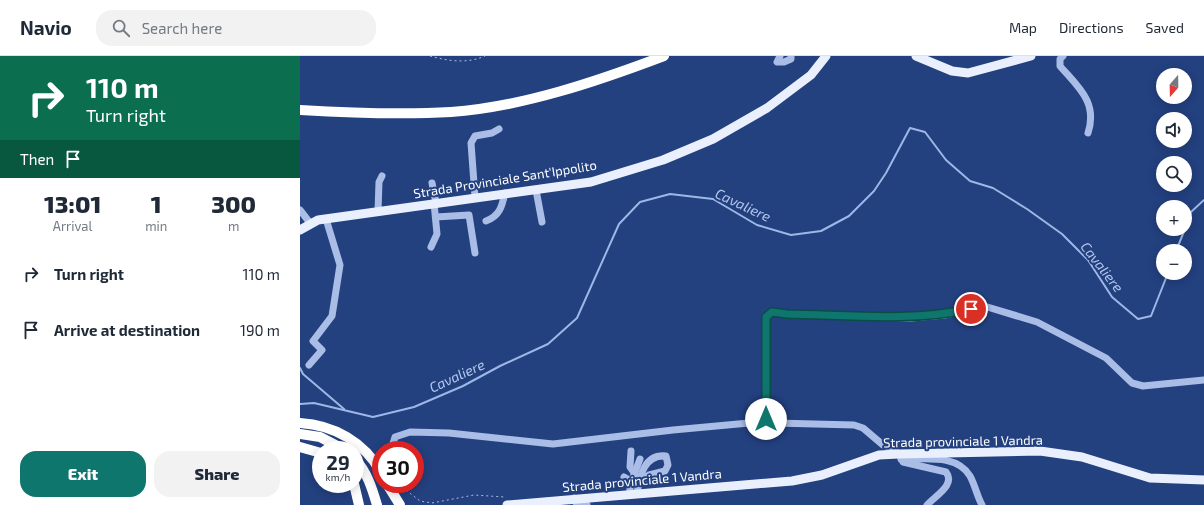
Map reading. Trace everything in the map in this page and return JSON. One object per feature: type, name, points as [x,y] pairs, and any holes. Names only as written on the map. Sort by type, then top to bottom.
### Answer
[{"type":"highway","points":[[300,110],[367,114],[452,112],[503,104],[551,93],[620,73],[664,56]]},
{"type":"highway","points":[[300,423],[324,426],[352,440],[365,450],[372,460]]},
{"type":"highway","points":[[300,434],[320,437],[328,441]]},
{"type":"highway","points":[[300,447],[312,450]]},
{"type":"highway","points":[[364,471],[372,487],[377,505]]},
{"type":"highway","points":[[357,493],[359,505]]},
{"type":"highway","points":[[392,493],[398,503]]},
{"type":"main road","name":"Strada Provinciale Sant'Ippolito","points":[[300,230],[310,223],[326,219],[591,182],[663,160],[713,139],[767,108],[799,85],[820,65],[826,56]]},
{"type":"main road","points":[[916,56],[952,71],[968,73],[1031,56]]},
{"type":"main road","name":"Strada provinciale 1 Vandra","points":[[511,504],[570,501],[633,490],[792,481],[822,475],[878,455],[900,457],[1040,451],[1082,457],[1150,478],[1204,480]]},
{"type":"street","points":[[780,56],[777,62],[784,62],[791,58],[791,56]]},
{"type":"street","points":[[1063,56],[1060,59],[1060,66],[1076,83],[1086,97],[1090,108],[1092,122],[1088,132]]},
{"type":"street","points":[[475,197],[471,143],[475,136],[492,134],[499,128]]},
{"type":"street","points":[[378,211],[379,182],[382,176]]},
{"type":"street","points":[[431,247],[438,234],[432,183]]},
{"type":"street","points":[[536,190],[542,222]]},
{"type":"street","points":[[486,221],[499,214],[505,193]]},
{"type":"street","points":[[300,210],[310,223]]},
{"type":"street","points":[[436,217],[469,215],[475,253]]},
{"type":"street","points":[[309,365],[322,350],[313,341],[332,316],[340,265],[326,219]]},
{"type":"street","points":[[766,419],[766,317],[772,312],[787,314],[911,318],[945,315],[984,306],[1037,322],[1106,358],[1132,383],[1143,386],[1204,380]]},
{"type":"street","points":[[394,441],[395,437],[410,432],[449,433],[552,444],[749,423],[766,419],[775,423],[854,425],[863,428],[876,441],[900,457],[903,462],[940,469],[946,472],[949,476],[949,482],[946,488],[927,505]]},
{"type":"street","points":[[630,451],[630,467],[635,474]]},
{"type":"street","points":[[900,457],[944,460],[958,465],[970,477],[982,505]]},
{"type":"street","points":[[633,490],[635,474],[640,459]]},
{"type":"street","points":[[624,477],[629,480],[633,490]]},
{"type":"street","points":[[633,490],[639,483]]},
{"type":"street","points":[[570,501],[587,505]]},
{"type":"path","points":[[430,56],[447,60],[469,61],[485,56]]},
{"type":"path","points":[[410,493],[420,501],[432,503],[474,495],[510,498],[511,504]]},
{"type":"waterway","name":"Cavaliere","points":[[300,404],[314,403],[373,417],[414,407],[463,386],[500,366],[548,344],[577,318],[619,224],[640,202],[670,194],[713,199],[757,225],[791,235],[821,231],[849,216],[874,191],[886,173],[910,128],[925,132],[946,160],[970,181],[993,188],[1027,209],[1062,234],[1088,260],[1112,297],[1138,319],[1151,316],[1165,280]]},
{"type":"waterway","name":"Cavaliere","points":[[1192,211],[1204,200]]},
{"type":"waterway","name":"Cavaliere","points":[[1179,244],[1182,236]]},
{"type":"waterway","points":[[300,368],[303,374],[344,409]]},
{"type":"route","points":[[766,419],[766,317],[772,312],[787,314],[911,318],[945,315],[971,309]]}]
